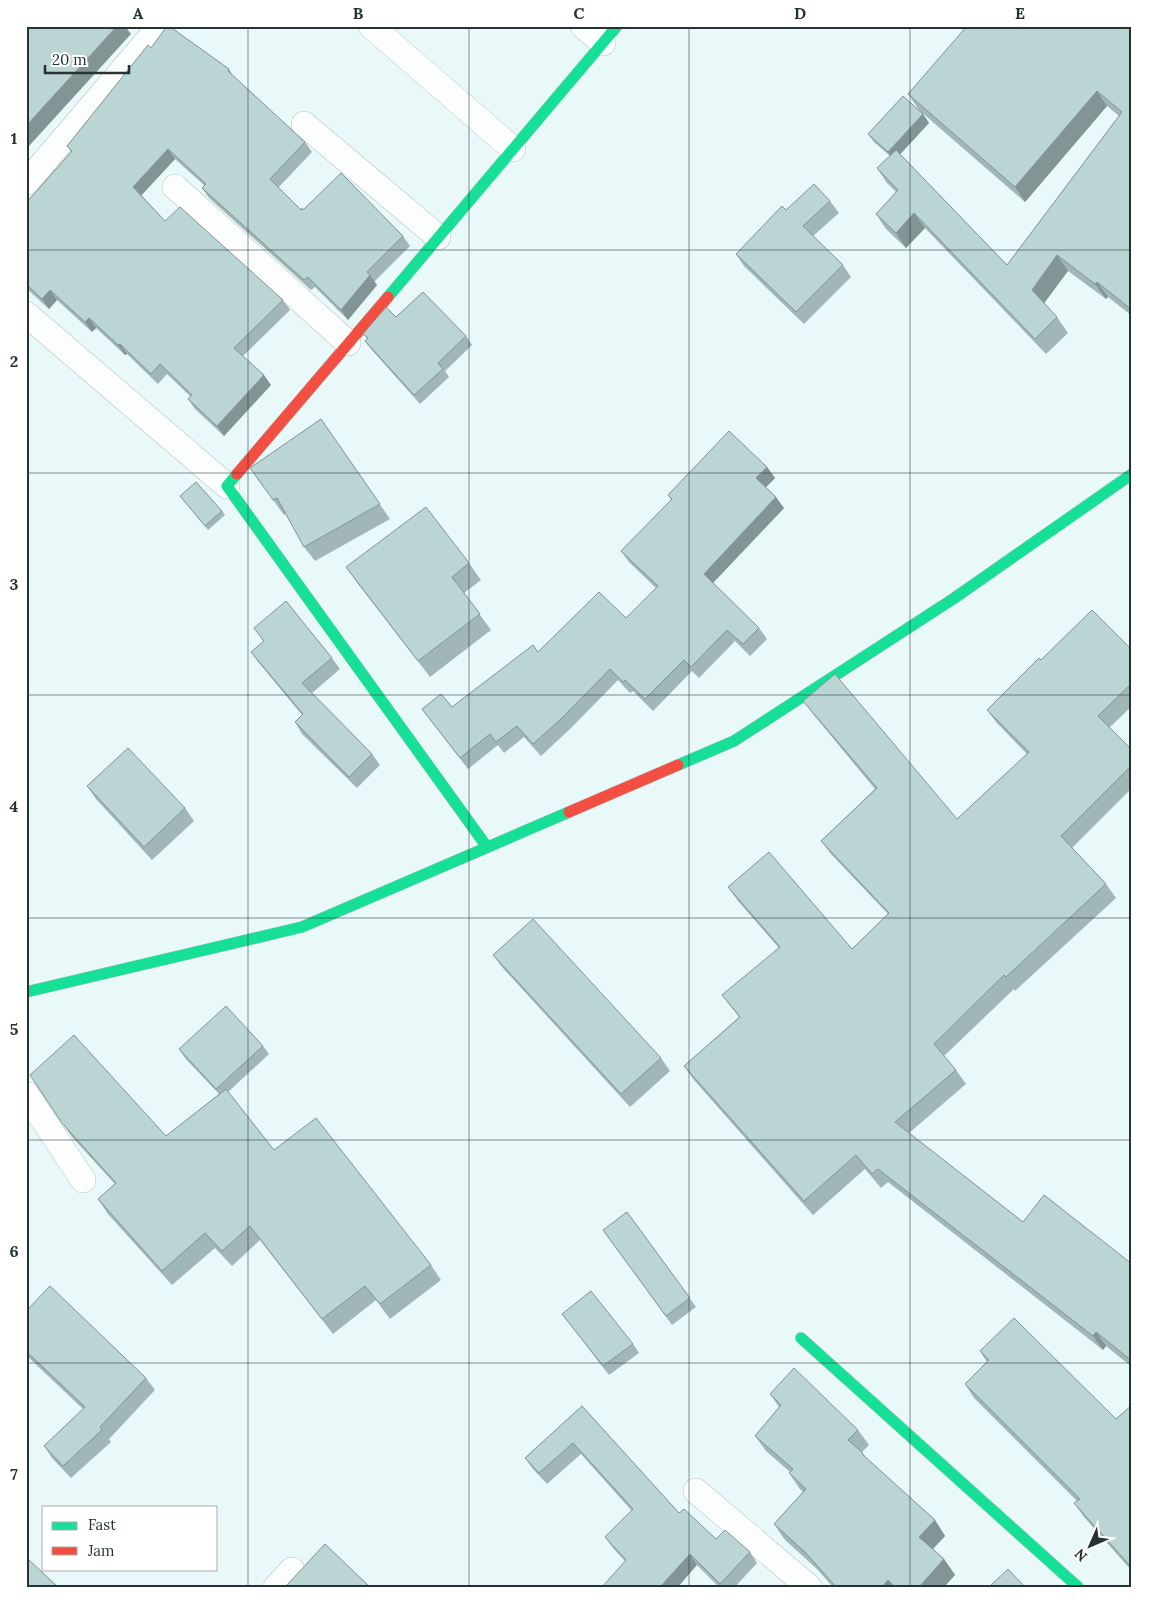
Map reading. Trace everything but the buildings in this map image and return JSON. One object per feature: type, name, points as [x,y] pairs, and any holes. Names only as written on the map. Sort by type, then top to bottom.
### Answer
[{"type":"street","points":[[26,183],[160,26]]},
{"type":"street","points":[[371,26],[513,149]]},
{"type":"street","points":[[227,486],[610,34],[583,26]]},
{"type":"street","points":[[304,124],[438,237]]},
{"type":"street","points":[[175,187],[348,343]]},
{"type":"street","points":[[26,314],[227,486],[487,847]]},
{"type":"street","points":[[26,992],[302,926],[734,741],[953,599],[1132,474]]},
{"type":"street","points":[[26,1094],[83,1180]]},
{"type":"street","points":[[801,1338],[1078,1587]]},
{"type":"street","points":[[696,1491],[809,1587]]},
{"type":"traffic: fast","points":[[388,297],[617,26]]},
{"type":"traffic: fast","points":[[237,474],[227,486],[487,847]]},
{"type":"traffic: fast","points":[[678,765],[734,741],[953,599],[1132,474]]},
{"type":"traffic: fast","points":[[26,992],[302,927],[569,812]]},
{"type":"traffic: fast","points":[[801,1338],[1078,1587]]},
{"type":"traffic: jam","points":[[237,474],[388,297]]},
{"type":"traffic: jam","points":[[569,812],[678,765]]}]
